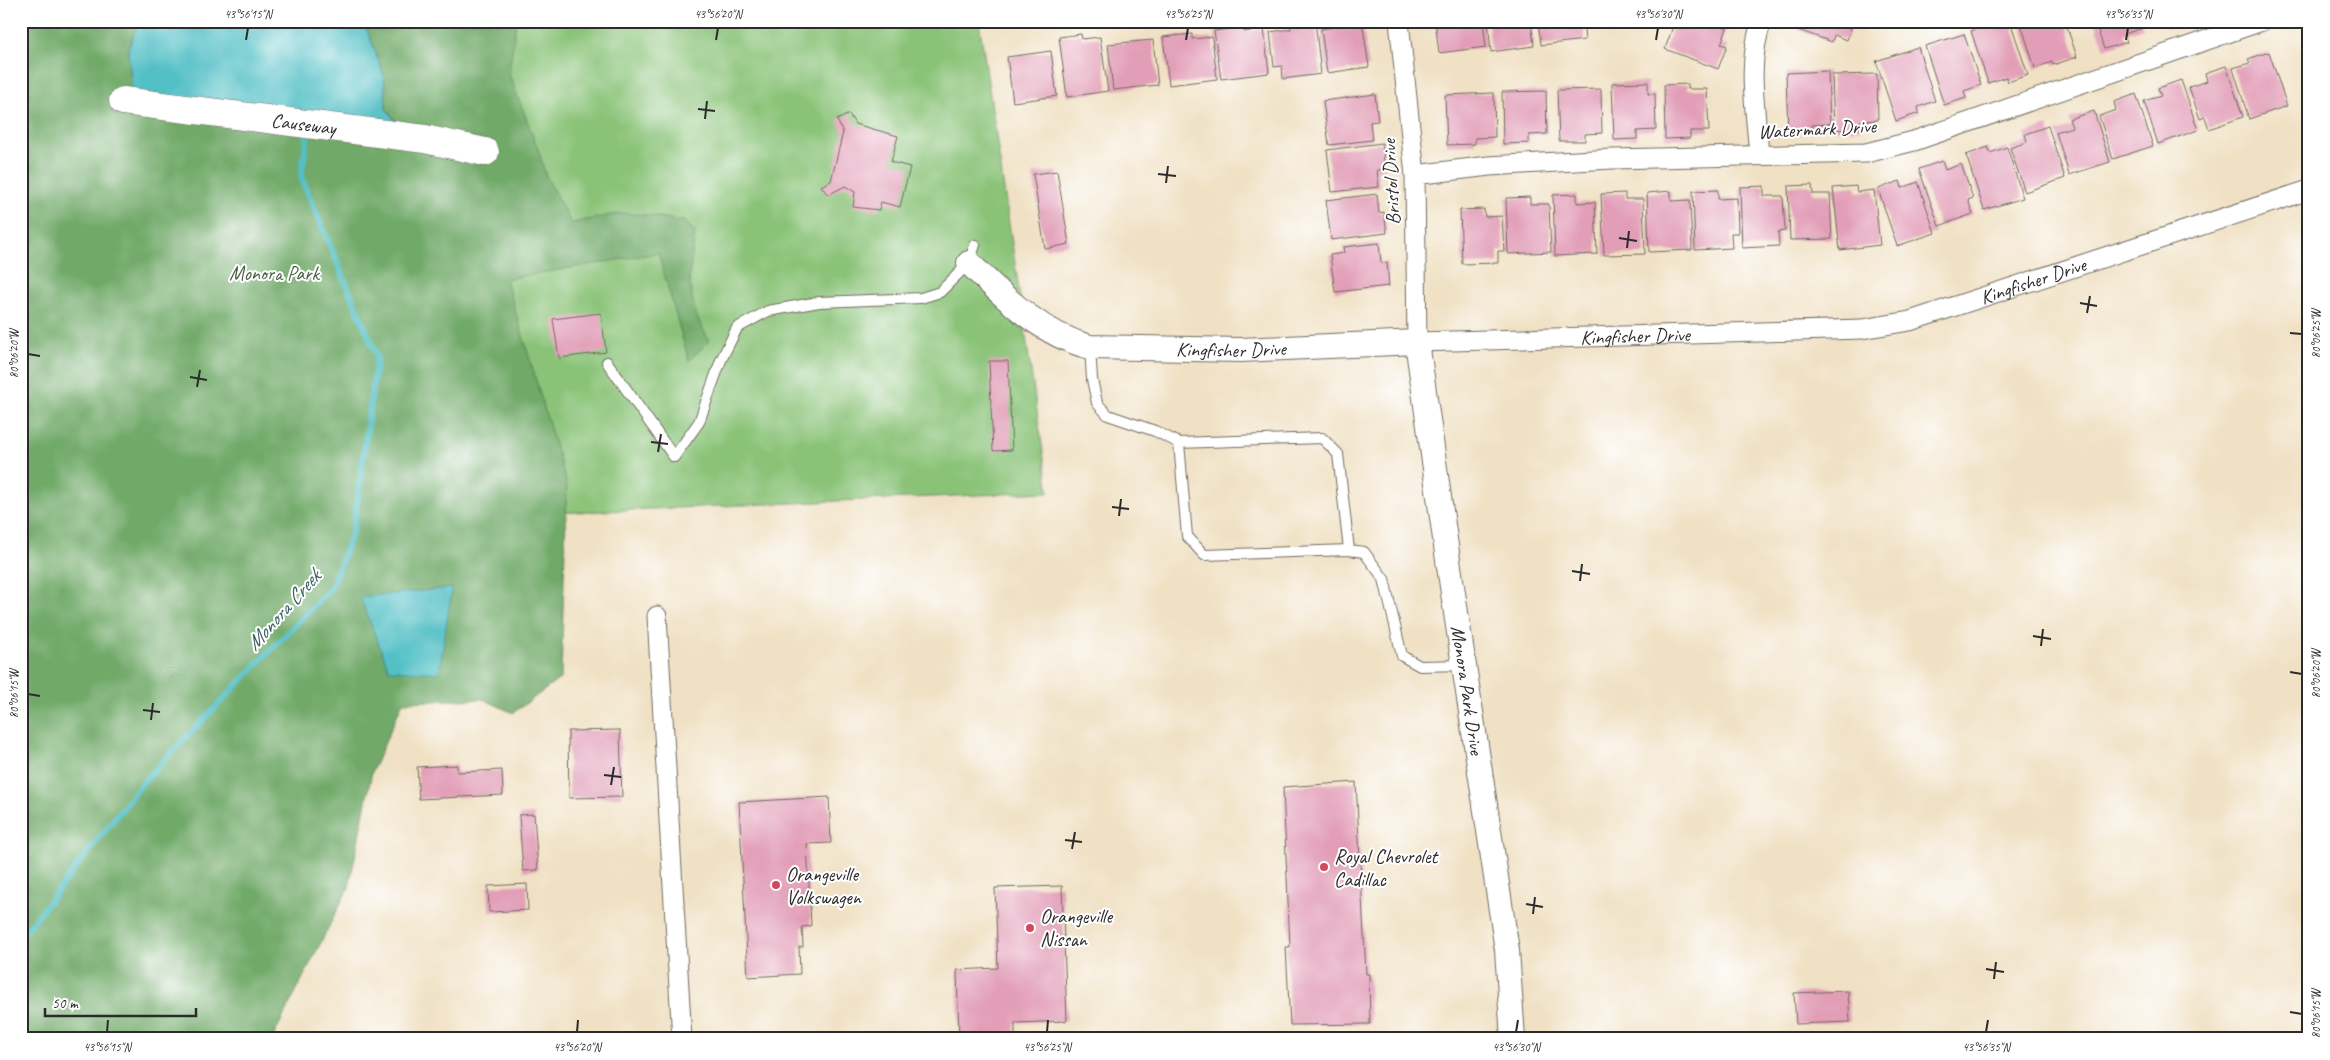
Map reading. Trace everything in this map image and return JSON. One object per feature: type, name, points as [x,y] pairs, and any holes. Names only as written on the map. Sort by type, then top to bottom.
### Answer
[{"type":"highway","name":"Causeway","points":[[123,101],[425,139],[485,152]]},
{"type":"street","name":"Bristol Drive","points":[[1399,21],[1416,175],[1417,342]]},
{"type":"street","points":[[1759,155],[1753,61],[1756,38],[1762,21]]},
{"type":"street","name":"Watermark Drive","points":[[1416,175],[1498,165],[1866,153],[1914,140],[2262,21]]},
{"type":"street","name":"Kingfisher Drive","points":[[972,254],[1019,310],[1049,332],[1070,342],[1090,348],[1241,350],[1417,342],[1862,329],[1910,321],[2309,190]]},
{"type":"street","name":"Monora Park Drive","points":[[1417,342],[1507,950],[1513,1039]]},
{"type":"street","points":[[657,616],[682,1039]]},
{"type":"lane","points":[[607,362],[674,457],[699,422],[721,360],[737,328],[768,311],[819,302],[921,298],[940,292],[972,254]]},
{"type":"lane","points":[[1090,348],[1092,380],[1097,403],[1108,415],[1154,431],[1179,443],[1322,438],[1338,454],[1349,550]]},
{"type":"lane","points":[[1179,443],[1187,536],[1204,555],[1349,550],[1364,552],[1384,579],[1402,656],[1420,666],[1464,665]]},
{"type":"green space","name":"Monora Park","points":[[21,21],[979,21],[1049,492],[21,536]]},
{"type":"green space","points":[[21,21],[139,21],[128,49],[400,126],[386,109],[384,76],[364,21],[516,21],[509,74],[538,149],[546,176],[571,223],[622,213],[684,221],[695,232],[689,277],[695,313],[709,341],[689,361],[658,253],[506,279],[567,485],[561,678],[513,713],[483,699],[403,702],[372,772],[349,887],[272,1039],[21,1039]]},
{"type":"water","points":[[139,21],[364,21],[384,76],[386,109],[400,127],[132,92],[128,49]]},
{"type":"water","points":[[452,588],[439,673],[389,670],[360,597]]},
{"type":"building","points":[[1290,21],[1315,21],[1321,74],[1283,79],[1282,66],[1274,67],[1270,32],[1291,29]]},
{"type":"building","points":[[1339,21],[1362,21],[1369,67],[1327,73],[1321,29],[1340,26]]},
{"type":"building","points":[[1435,21],[1483,21],[1486,47],[1439,53]]},
{"type":"building","points":[[1488,21],[1531,21],[1534,46],[1491,52]]},
{"type":"building","points":[[1538,21],[1583,21],[1585,40],[1541,45]]},
{"type":"building","points":[[1675,21],[1710,21],[1727,28],[1721,44],[1727,46],[1718,69],[1665,49]]},
{"type":"building","points":[[1802,21],[1853,21],[1847,40],[1834,35],[1832,42],[1798,30]]},
{"type":"building","points":[[1998,21],[2010,21],[2028,75],[2008,82],[2006,77],[1988,83],[1971,31]]},
{"type":"building","points":[[2020,21],[2065,21],[2077,57],[2053,65],[2052,62],[2035,68]]},
{"type":"building","points":[[2095,21],[2140,21],[2143,28],[2124,34],[2127,42],[2104,49]]},
{"type":"building","points":[[2164,21],[2187,21],[2187,22],[2166,28]]},
{"type":"building","points":[[1244,27],[1244,32],[1264,29],[1269,73],[1221,79],[1214,31]]},
{"type":"building","points":[[1081,34],[1082,39],[1100,37],[1108,91],[1067,97],[1059,37]]},
{"type":"building","points":[[1192,34],[1192,39],[1212,37],[1217,79],[1169,85],[1163,37]]},
{"type":"building","points":[[1964,34],[1981,85],[1964,91],[1966,98],[1944,105],[1925,46]]},
{"type":"building","points":[[1153,40],[1158,85],[1113,90],[1108,44]]},
{"type":"building","points":[[1918,47],[1935,101],[1918,107],[1919,113],[1896,121],[1876,61]]},
{"type":"building","points":[[1051,51],[1057,96],[1013,102],[1007,57]]},
{"type":"building","points":[[2269,52],[2287,106],[2249,119],[2233,68],[2250,63],[2248,59]]},
{"type":"building","points":[[2226,66],[2243,117],[2209,129],[2205,117],[2200,119],[2189,87],[2207,81],[2205,73]]},
{"type":"building","points":[[1828,71],[1830,124],[1812,125],[1813,130],[1788,131],[1786,73]]},
{"type":"building","points":[[1877,74],[1878,120],[1860,121],[1860,129],[1834,130],[1832,75]]},
{"type":"building","points":[[2181,80],[2198,130],[2158,144],[2144,101],[2161,96],[2158,88]]},
{"type":"building","points":[[1648,82],[1648,94],[1655,94],[1656,130],[1637,131],[1637,139],[1614,140],[1612,83]]},
{"type":"building","points":[[1688,84],[1688,89],[1707,89],[1709,131],[1690,131],[1690,138],[1665,139],[1664,85]]},
{"type":"building","points":[[1601,89],[1602,133],[1585,134],[1585,141],[1559,141],[1557,90]]},
{"type":"building","points":[[1546,91],[1547,134],[1529,135],[1529,143],[1503,144],[1502,92]]},
{"type":"building","points":[[1494,93],[1495,137],[1475,138],[1475,144],[1447,145],[1445,95]]},
{"type":"building","points":[[1375,94],[1378,121],[1370,122],[1372,140],[1329,145],[1323,101]]},
{"type":"building","points":[[2136,94],[2153,146],[2113,159],[2099,116],[2116,110],[2114,102]]},
{"type":"building","points":[[2094,111],[2110,162],[2069,175],[2056,132],[2072,127],[2069,119]]},
{"type":"building","points":[[849,114],[855,124],[898,136],[891,162],[910,167],[900,207],[881,202],[879,210],[853,207],[855,192],[845,186],[828,195],[821,186],[831,181],[843,132],[837,120]]},
{"type":"building","points":[[2048,126],[2065,178],[2025,192],[2010,148],[2027,142],[2025,134]]},
{"type":"building","points":[[1382,143],[1385,169],[1377,170],[1379,187],[1332,192],[1327,150]]},
{"type":"building","points":[[1988,147],[1990,153],[2007,147],[2023,198],[1984,210],[1966,155]]},
{"type":"building","points":[[1942,161],[1945,170],[1961,164],[1973,198],[1968,200],[1973,214],[1939,226],[1919,169]]},
{"type":"building","points":[[1057,171],[1069,244],[1045,249],[1033,174]]},
{"type":"building","points":[[1900,181],[1902,188],[1918,182],[1935,233],[1897,246],[1878,189]]},
{"type":"building","points":[[1812,185],[1813,194],[1830,194],[1832,239],[1790,240],[1788,186]]},
{"type":"building","points":[[1764,186],[1764,196],[1783,196],[1785,231],[1778,232],[1779,246],[1742,248],[1740,187]]},
{"type":"building","points":[[1856,186],[1857,192],[1874,190],[1880,245],[1840,250],[1833,188]]},
{"type":"building","points":[[1718,190],[1718,199],[1737,198],[1738,233],[1731,233],[1732,248],[1695,250],[1693,191]]},
{"type":"building","points":[[1671,191],[1671,201],[1690,200],[1692,250],[1649,252],[1647,193]]},
{"type":"building","points":[[1625,193],[1625,199],[1643,199],[1645,254],[1604,255],[1601,194]]},
{"type":"building","points":[[1377,194],[1379,213],[1384,212],[1387,233],[1331,240],[1326,200]]},
{"type":"building","points":[[1577,194],[1577,203],[1595,202],[1597,254],[1555,256],[1553,195]]},
{"type":"building","points":[[1530,197],[1530,204],[1549,204],[1551,252],[1508,254],[1506,198]]},
{"type":"building","points":[[1484,209],[1485,217],[1502,216],[1504,251],[1498,251],[1498,263],[1462,264],[1460,210]]},
{"type":"building","points":[[1379,243],[1381,263],[1387,262],[1389,286],[1335,292],[1330,255],[1344,253],[1343,247]]},
{"type":"building","points":[[601,313],[606,352],[559,358],[553,319]]},
{"type":"building","points":[[989,361],[1008,361],[1012,450],[993,451]]},
{"type":"building","points":[[620,730],[622,797],[569,798],[568,731]]},
{"type":"building","points":[[457,765],[457,772],[502,770],[503,795],[419,799],[417,767]]},
{"type":"building","name":"Royal Chevrolet Cadillac","points":[[1356,782],[1366,974],[1369,974],[1370,1024],[1290,1025],[1286,947],[1290,947],[1283,787]]},
{"type":"building","name":"Orangeville Volkswagen","points":[[829,797],[831,843],[807,844],[811,926],[802,927],[803,947],[799,947],[800,974],[748,977],[739,802]]},
{"type":"building","points":[[534,814],[538,870],[523,871],[519,815]]},
{"type":"building","points":[[527,884],[528,910],[489,912],[488,886]]},
{"type":"building","name":"Orangeville Nissan","points":[[1062,886],[1067,1021],[1015,1023],[1015,1039],[959,1039],[957,970],[998,968],[995,888]]},
{"type":"building","points":[[1848,991],[1850,1022],[1796,1024],[1794,993]]},
{"type":"waterway","name":"Monora Creek","points":[[21,937],[144,781],[331,588],[353,530],[377,356],[301,177],[308,131]]},
{"type":"place","name":"Royal Chevrolet Cadillac","points":[[1324,867]]},
{"type":"place","name":"Orangeville Volkswagen","points":[[776,885]]},
{"type":"place","name":"Orangeville Nissan","points":[[1030,928]]}]
